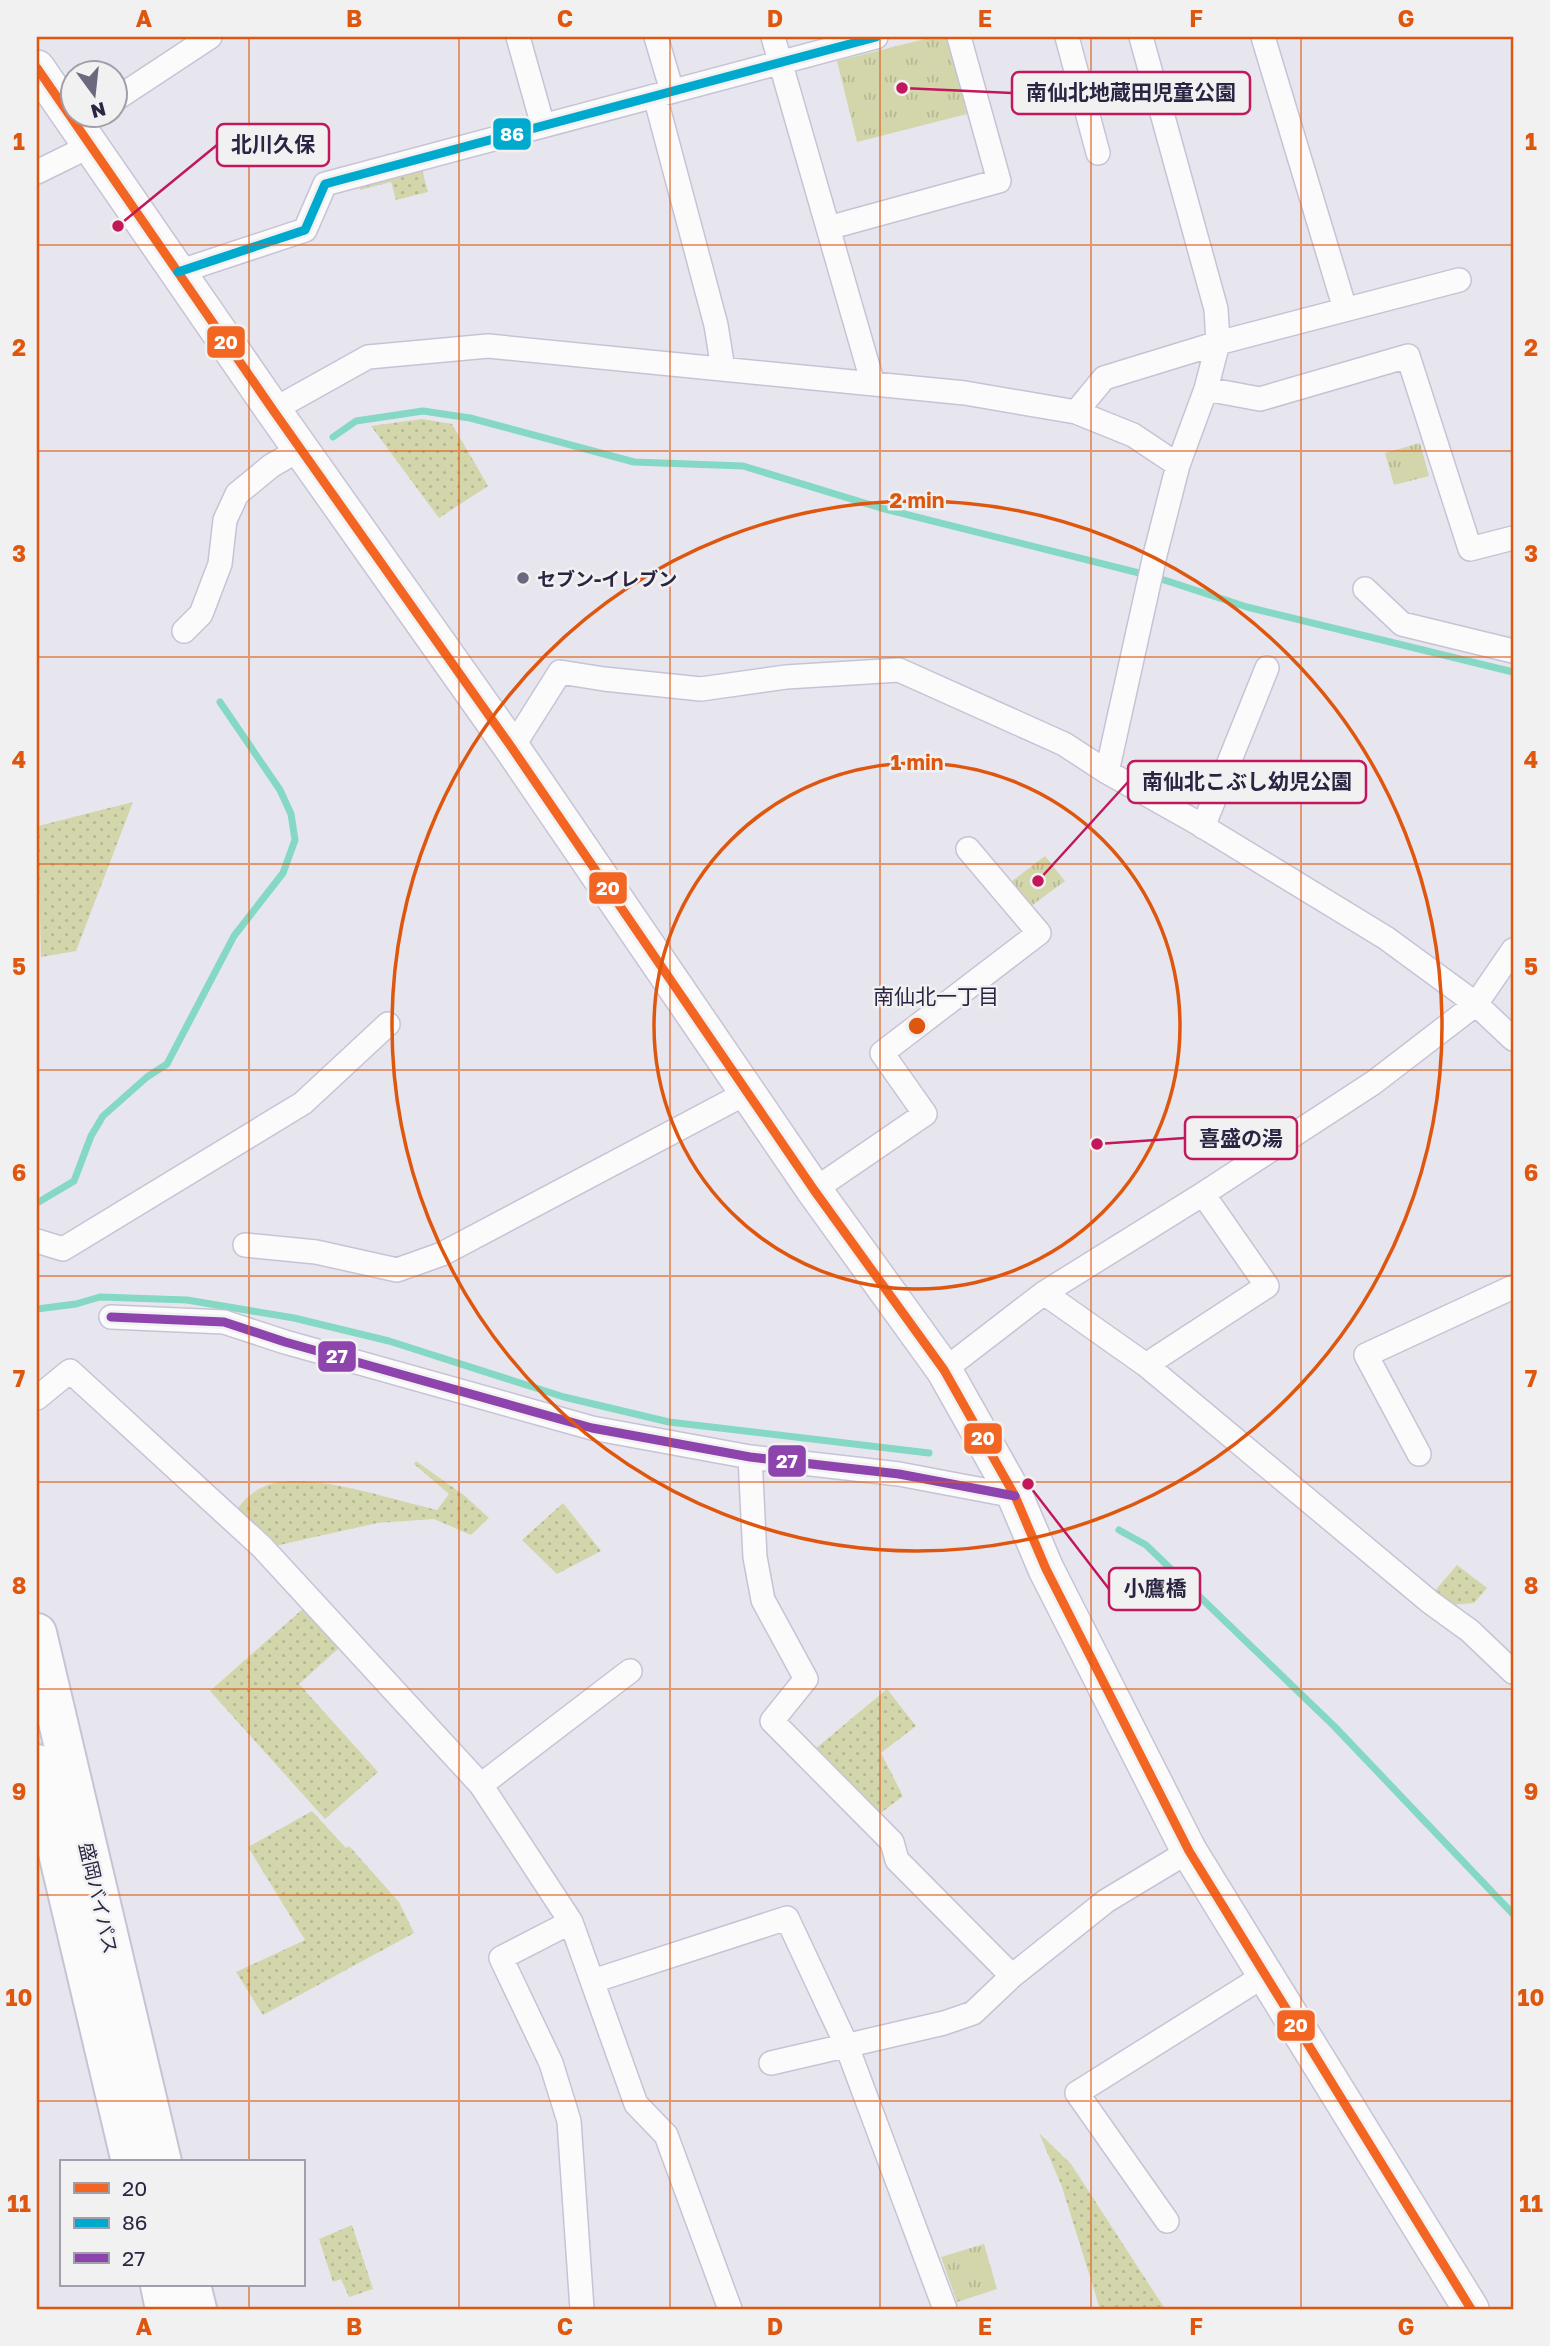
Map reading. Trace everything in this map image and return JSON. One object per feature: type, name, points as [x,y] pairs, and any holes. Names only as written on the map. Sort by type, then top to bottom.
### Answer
[{"type":"highway","name":"盛岡バイパス","points":[[37,1633],[162,2160]]},
{"type":"highway","name":"盛岡バイパス","points":[[37,1764],[131,2160]]},
{"type":"highway","points":[[160,2286],[166,2309]]},
{"type":"highway","points":[[191,2286],[197,2309]]},
{"type":"main road","points":[[37,68],[300,449],[512,748],[814,1190],[944,1370],[1015,1496],[1046,1569],[1189,1851],[1472,2309]]},
{"type":"street","points":[[130,90],[210,37]]},
{"type":"street","points":[[518,37],[543,126]]},
{"type":"street","points":[[656,37],[663,94],[716,325],[723,369]]},
{"type":"street","points":[[773,37],[873,384]]},
{"type":"street","points":[[178,272],[305,230],[325,184],[876,37]]},
{"type":"street","points":[[828,228],[999,181],[959,37]]},
{"type":"street","points":[[1067,37],[1098,153]]},
{"type":"street","points":[[1107,772],[1155,555],[1178,466],[1206,389],[1218,343],[1216,309],[1141,37]]},
{"type":"street","points":[[1263,37],[1345,309]]},
{"type":"street","points":[[37,172],[82,135]]},
{"type":"street","points":[[1076,412],[1104,378],[1218,343],[1459,280]]},
{"type":"street","points":[[273,410],[368,357],[488,346],[965,393],[1076,412],[1133,435],[1178,466]]},
{"type":"street","points":[[1206,389],[1261,399],[1408,356],[1470,549],[1513,538]]},
{"type":"street","points":[[184,631],[201,614],[220,565],[225,520],[237,494],[271,466],[300,449]]},
{"type":"street","points":[[1365,589],[1402,624],[1513,651]]},
{"type":"street","points":[[1203,827],[1267,668]]},
{"type":"street","points":[[512,748],[560,672],[701,689],[786,677],[899,670],[1064,744],[1203,827],[1386,939],[1476,1004],[1513,1039]]},
{"type":"street","points":[[814,1190],[925,1114],[882,1053],[1039,933],[968,849]]},
{"type":"street","points":[[944,1370],[1044,1293],[1373,1083],[1476,1004],[1513,950]]},
{"type":"street","points":[[37,1241],[63,1249],[292,1109],[318,1090],[388,1024]]},
{"type":"street","points":[[245,1245],[316,1252],[397,1270],[442,1254],[748,1092]]},
{"type":"street","points":[[1146,1365],[1267,1286],[1203,1194]]},
{"type":"street","points":[[1419,1454],[1366,1355],[1513,1287]]},
{"type":"street","points":[[1044,1293],[1146,1365],[1430,1602],[1470,1631],[1513,1672]]},
{"type":"street","points":[[110,1317],[224,1322],[592,1428],[750,1457],[898,1474],[1015,1496]]},
{"type":"street","points":[[37,1398],[70,1371],[262,1547],[481,1785],[571,1922],[636,2104],[666,2135],[730,2309]]},
{"type":"street","points":[[750,1457],[755,1557],[763,1600],[806,1679],[772,1721],[892,1842],[897,1860],[1012,1976]]},
{"type":"street","points":[[481,1785],[630,1671]]},
{"type":"street","points":[[771,2063],[944,2023],[972,2013],[1012,1976],[1106,1900],[1189,1851]]},
{"type":"street","points":[[593,1981],[787,1919],[846,2044],[945,2309]]},
{"type":"street","points":[[571,1922],[501,1958],[551,2063],[569,2121],[583,2286],[582,2309]]},
{"type":"street","points":[[1167,2221],[1077,2093],[1265,1975]]},
{"type":"green space","points":[[933,37],[948,40],[967,114],[857,142],[837,61]]},
{"type":"green space","points":[[422,169],[428,192],[396,200],[391,182],[360,190],[359,185]]},
{"type":"green space","points":[[422,419],[452,424],[488,486],[439,518],[371,426]]},
{"type":"green space","points":[[1420,443],[1429,476],[1394,485],[1385,453]]},
{"type":"green space","points":[[133,802],[76,951],[41,957],[38,826]]},
{"type":"green space","points":[[1045,856],[1065,881],[1031,906],[1012,881]]},
{"type":"green space","points":[[416,1461],[465,1496],[489,1518],[471,1535],[434,1519],[377,1523],[275,1546],[237,1509],[261,1488],[288,1481],[330,1484],[437,1510],[449,1494],[414,1464]]},
{"type":"green space","points":[[563,1503],[601,1551],[557,1574],[522,1540]]},
{"type":"green space","points":[[1457,1565],[1487,1588],[1474,1603],[1449,1605],[1433,1593]]},
{"type":"green space","points":[[305,1607],[340,1647],[299,1684],[378,1772],[325,1819],[210,1691]]},
{"type":"green space","points":[[887,1689],[916,1726],[881,1753],[903,1796],[877,1816],[814,1750]]},
{"type":"green space","points":[[312,1811],[346,1848],[349,1846],[399,1902],[414,1933],[263,2015],[236,1972],[305,1940],[248,1847]]},
{"type":"green space","points":[[1039,2133],[1071,2164],[1165,2309],[1100,2309],[1062,2187]]},
{"type":"green space","points":[[352,2225],[373,2289],[349,2297],[341,2279],[333,2282],[319,2239]]},
{"type":"green space","points":[[984,2244],[997,2289],[957,2302],[941,2257]]},
{"type":"waterway","points":[[333,437],[356,421],[423,411],[470,418],[634,462],[743,466],[881,508],[1155,577],[1247,607],[1513,672]]},
{"type":"waterway","points":[[37,1203],[74,1181],[91,1136],[103,1116],[147,1077],[167,1064],[234,936],[283,873],[295,840],[291,814],[280,790],[220,702]]},
{"type":"waterway","points":[[37,1309],[76,1304],[100,1297],[187,1300],[294,1318],[389,1341],[564,1397],[669,1422],[929,1453]]},
{"type":"waterway","points":[[1119,1530],[1146,1545],[1334,1726],[1513,1914]]},
{"type":"transit line","name":"86","points":[[178,272],[305,230],[325,184],[876,37]]},
{"type":"transit line","name":"20","points":[[37,68],[273,410],[512,748],[814,1190],[944,1370],[1015,1496],[1046,1569],[1189,1851],[1471,2309]]},
{"type":"transit line","name":"27","points":[[111,1317],[224,1322],[285,1342],[592,1428],[750,1457],[899,1474],[1015,1496]]},
{"type":"place","name":"南仙北地蔵田児童公園","points":[[902,88]]},
{"type":"place","name":"北川久保","points":[[118,226]]},
{"type":"place","name":"セブン-イレブン","points":[[523,578]]},
{"type":"place","name":"南仙北こぶし幼児公園","points":[[1038,881]]},
{"type":"place","name":"喜盛の湯","points":[[1097,1144]]},
{"type":"place","name":"小鷹橋","points":[[1028,1484]]},
{"type":"district","name":"南仙北一丁目","points":[[936,996]]}]
